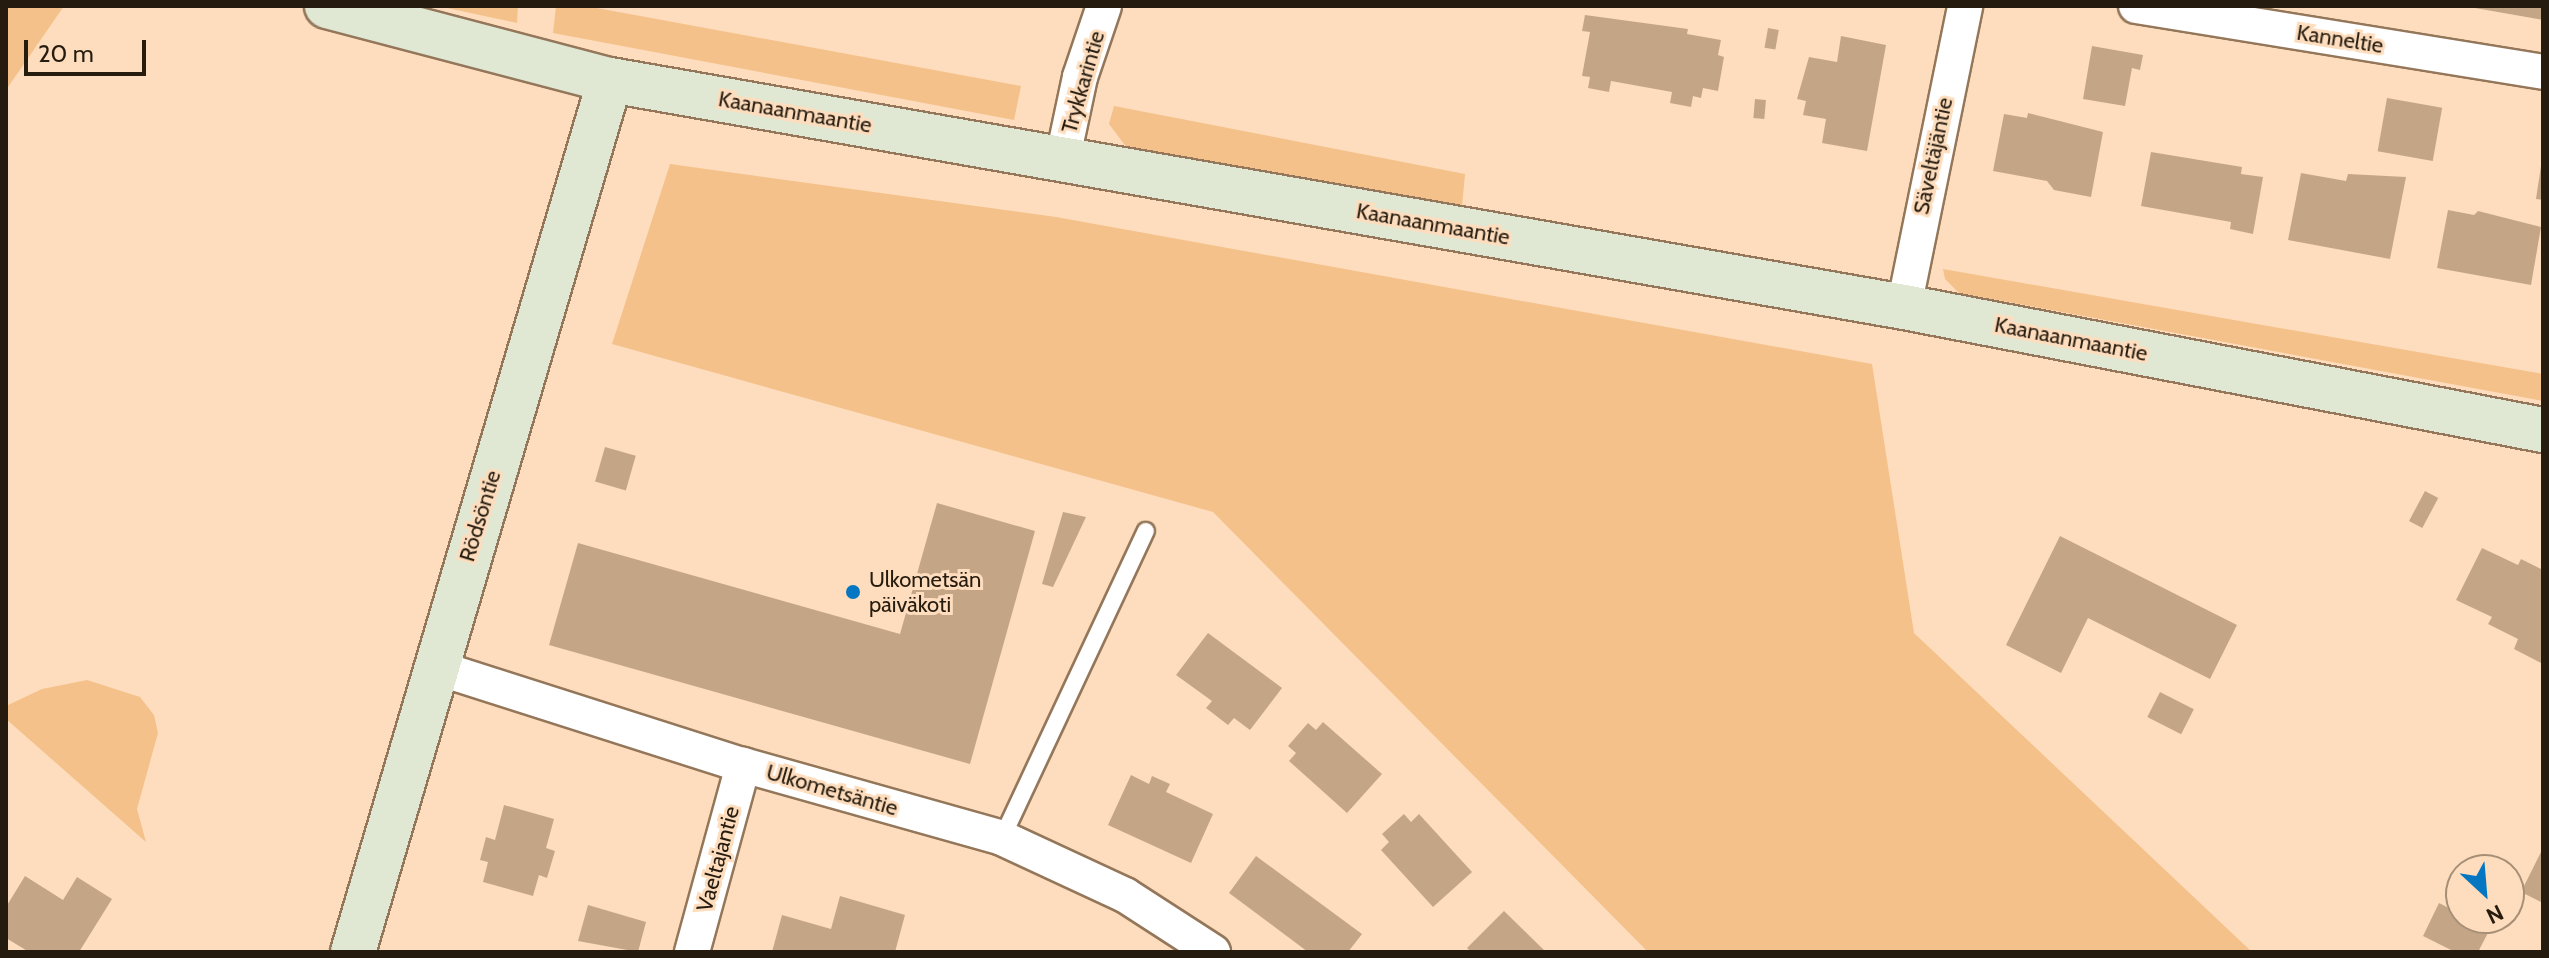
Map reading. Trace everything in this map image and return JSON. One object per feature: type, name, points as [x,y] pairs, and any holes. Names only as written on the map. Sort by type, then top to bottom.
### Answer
[{"type":"street","name":"Kaanaanmaantie","points":[[327,6],[610,80],[1063,157],[1904,307],[2543,430]]},
{"type":"street","name":"Säveltäjäntie","points":[[1904,307],[1965,6]]},
{"type":"street","name":"Kanneltie","points":[[2136,6],[2543,72]]},
{"type":"street","name":"Trykkarintie","points":[[1063,157],[1093,10]]},
{"type":"street","name":"Rödsöntie","points":[[353,952],[610,80]]},
{"type":"street","name":"Ulkometsäntie","points":[[435,667],[743,765],[1002,838],[1125,895],[1213,952]]},
{"type":"street","name":"Vaeltajantie","points":[[692,952],[743,765]]},
{"type":"lane","points":[[1002,838],[1146,531]]},
{"type":"shaded area","points":[[6,6],[64,6],[6,90]]},
{"type":"shaded area","points":[[438,6],[518,6],[517,23]]},
{"type":"shaded area","points":[[556,6],[586,6],[1021,86],[1014,120],[553,33]]},
{"type":"shaded area","points":[[1114,106],[1465,174],[1462,206],[1127,148],[1109,124]]},
{"type":"shaded area","points":[[670,164],[1056,217],[1872,364],[1914,633],[2252,952],[1648,952],[1213,512],[612,344]]},
{"type":"shaded area","points":[[1943,269],[2543,374],[2543,401],[1959,293],[1945,279]]},
{"type":"shaded area","points":[[87,680],[140,697],[154,715],[158,733],[137,809],[146,842],[6,719],[6,706],[42,689]]},
{"type":"building","points":[[2543,6],[2543,20],[2475,8]]},
{"type":"building","points":[[1585,15],[1688,29],[1687,34],[1721,40],[1718,55],[1724,57],[1718,91],[1703,88],[1701,98],[1693,96],[1691,107],[1670,103],[1672,92],[1611,81],[1609,92],[1588,88],[1590,77],[1582,76],[1590,32],[1582,31]]},
{"type":"building","points":[[1768,28],[1779,30],[1775,50],[1765,48]]},
{"type":"building","points":[[1841,36],[1886,45],[1867,151],[1822,143],[1826,119],[1803,115],[1806,101],[1797,99],[1809,57],[1837,62]]},
{"type":"building","points":[[2092,46],[2143,55],[2140,70],[2132,68],[2125,106],[2083,99]]},
{"type":"building","points":[[2387,98],[2442,108],[2433,161],[2378,151]]},
{"type":"building","points":[[1755,99],[1766,100],[1764,119],[1753,118]]},
{"type":"building","points":[[2028,113],[2103,132],[2091,197],[2054,190],[2047,181],[1993,171],[2004,114],[2027,118]]},
{"type":"building","points":[[2151,152],[2242,167],[2241,174],[2263,177],[2253,234],[2230,229],[2231,222],[2141,206]]},
{"type":"building","points":[[2543,166],[2543,200],[2536,199]]},
{"type":"building","points":[[2301,173],[2346,181],[2348,174],[2406,177],[2390,259],[2288,240]]},
{"type":"building","points":[[2448,210],[2474,215],[2478,211],[2541,227],[2531,285],[2437,268]]},
{"type":"building","points":[[605,447],[636,456],[626,490],[595,482]]},
{"type":"building","points":[[2425,491],[2438,498],[2422,528],[2409,521]]},
{"type":"building","points":[[937,503],[1035,531],[970,764],[549,645],[578,543],[900,634]]},
{"type":"building","points":[[1063,512],[1086,517],[1053,587],[1042,584]]},
{"type":"building","points":[[2060,536],[2237,625],[2210,679],[2088,618],[2061,673],[2006,645]]},
{"type":"building","points":[[2482,548],[2518,565],[2521,559],[2543,570],[2543,664],[2514,649],[2518,639],[2488,624],[2492,617],[2456,600]]},
{"type":"building","points":[[1208,633],[1282,688],[1250,730],[1234,718],[1228,725],[1206,708],[1212,701],[1176,675]]},
{"type":"building","points":[[2160,692],[2194,709],[2181,734],[2147,717]]},
{"type":"building","points":[[1323,722],[1382,774],[1347,813],[1289,761],[1296,753],[1288,746],[1308,723],[1316,730]]},
{"type":"building","points":[[1131,775],[1149,784],[1152,776],[1170,784],[1166,792],[1213,814],[1191,863],[1108,825]]},
{"type":"building","points":[[504,805],[554,819],[546,848],[555,851],[547,878],[539,875],[533,896],[483,882],[488,862],[480,860],[486,837],[495,840]]},
{"type":"building","points":[[1404,814],[1411,822],[1419,814],[1472,872],[1433,907],[1381,850],[1389,842],[1382,834]]},
{"type":"building","points":[[2543,848],[2543,903],[2525,894],[2525,884]]},
{"type":"building","points":[[1256,856],[1362,934],[1348,952],[1308,952],[1229,893]]},
{"type":"building","points":[[25,876],[63,900],[77,877],[112,899],[79,952],[29,952],[6,938],[6,907]]},
{"type":"building","points":[[840,896],[905,915],[895,952],[772,952],[782,915],[831,929]]},
{"type":"building","points":[[2439,903],[2445,906],[2445,934],[2487,934],[2478,952],[2455,952],[2423,936]]},
{"type":"building","points":[[588,905],[646,922],[638,952],[578,941]]},
{"type":"building","points":[[1504,911],[1546,952],[1471,952],[1467,948]]},
{"type":"place","name":"Ulkometsän päiväkoti","points":[[853,592]]}]
